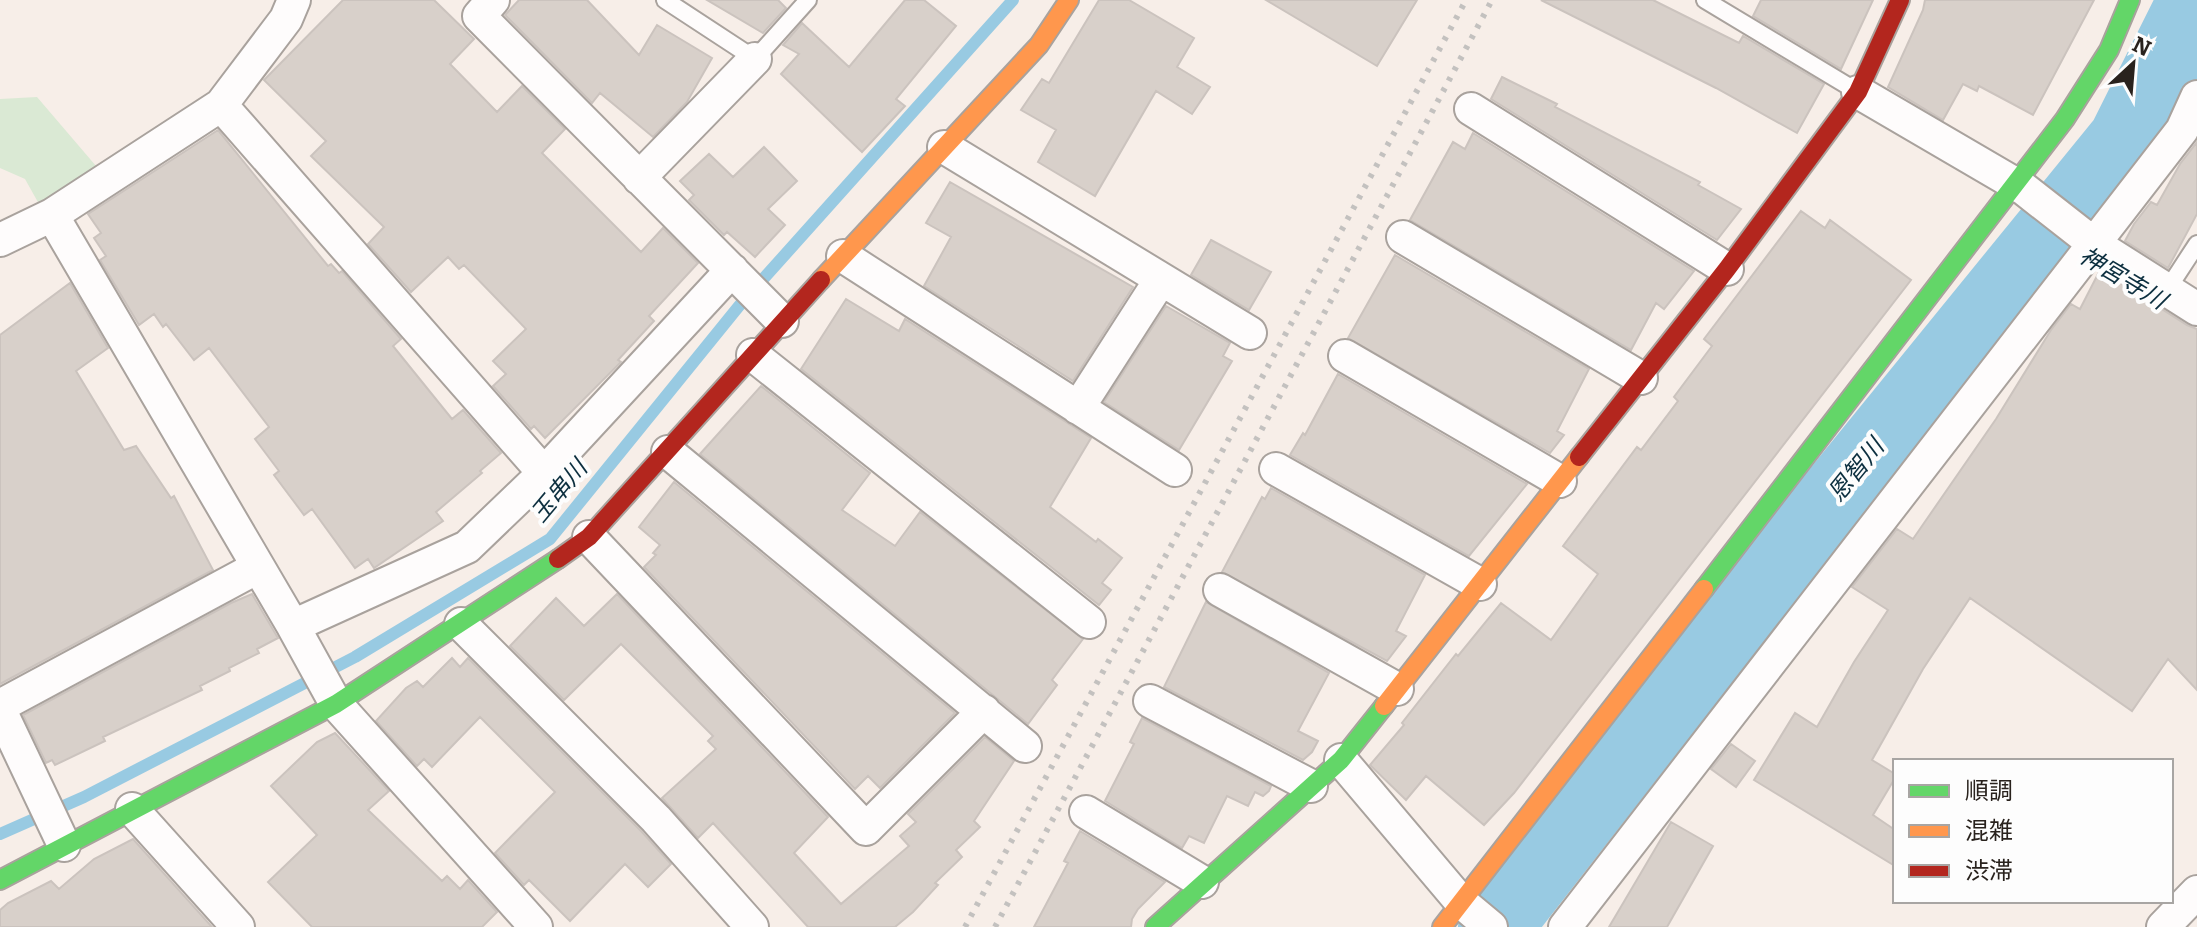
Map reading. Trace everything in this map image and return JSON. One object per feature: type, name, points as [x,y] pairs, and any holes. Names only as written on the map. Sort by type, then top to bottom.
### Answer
[{"type":"street","points":[[0,240],[52,215],[221,105],[286,19],[294,0]]},
{"type":"street","points":[[493,0],[479,16],[782,321]]},
{"type":"street","points":[[0,880],[336,704],[589,537],[782,321],[1039,45],[1069,0]]},
{"type":"street","points":[[1155,927],[1341,760],[1727,269],[1858,92],[1900,0]]},
{"type":"street","points":[[1341,760],[1465,916],[2020,187],[2089,87],[2121,26],[2130,0]]},
{"type":"street","points":[[639,178],[755,59]]},
{"type":"street","points":[[1858,92],[2020,187],[2089,239],[2197,309]]},
{"type":"street","points":[[1565,927],[2089,239],[2182,130],[2197,97]]},
{"type":"street","points":[[221,105],[544,473]]},
{"type":"street","points":[[1471,109],[1727,269]]},
{"type":"street","points":[[944,147],[1250,333]]},
{"type":"street","points":[[52,215],[336,704],[536,927]]},
{"type":"street","points":[[1403,237],[1641,378]]},
{"type":"street","points":[[843,256],[1175,470]]},
{"type":"street","points":[[293,626],[467,547],[544,473],[732,270]]},
{"type":"street","points":[[1078,408],[1161,279]]},
{"type":"street","points":[[753,355],[1089,622]]},
{"type":"street","points":[[1345,356],[1560,481]]},
{"type":"street","points":[[668,452],[1025,746]]},
{"type":"street","points":[[1276,469],[1480,584]]},
{"type":"street","points":[[589,537],[866,829],[984,711]]},
{"type":"street","points":[[64,845],[0,708],[258,567]]},
{"type":"street","points":[[1220,590],[1397,689]]},
{"type":"street","points":[[461,624],[656,819],[752,927]]},
{"type":"street","points":[[1150,701],[1311,786]]},
{"type":"street","points":[[132,809],[238,927]]},
{"type":"street","points":[[1086,812],[1202,882]]},
{"type":"street","points":[[2163,927],[2197,892]]},
{"type":"lane","points":[[665,0],[755,59],[808,0]]},
{"type":"lane","points":[[1705,0],[1858,92]]},
{"type":"lane","points":[[2167,290],[2197,244]]},
{"type":"green space","points":[[37,97],[102,173],[39,204],[25,179],[0,168],[0,99]]},
{"type":"building","points":[[343,0],[434,0],[474,39],[450,64],[497,112],[522,86],[565,129],[542,153],[641,252],[663,228],[698,263],[649,316],[654,321],[618,360],[621,362],[545,438],[534,426],[531,429],[493,386],[506,374],[493,361],[526,329],[464,265],[459,269],[448,257],[411,292],[368,244],[384,227],[311,156],[326,141],[264,80]]},
{"type":"building","points":[[519,0],[587,0],[639,55],[657,25],[712,58],[687,102],[653,137],[600,93],[592,103],[505,15]]},
{"type":"building","points":[[707,0],[778,0],[786,8],[763,33]]},
{"type":"building","points":[[905,0],[924,0],[956,26],[896,99],[905,106],[862,152],[781,74],[799,54],[783,45],[802,23],[849,67]]},
{"type":"building","points":[[1099,0],[1129,0],[1194,38],[1177,67],[1210,87],[1192,114],[1156,91],[1095,196],[1038,162],[1056,130],[1021,110],[1042,79],[1049,83]]},
{"type":"building","points":[[1266,0],[1417,0],[1377,66]]},
{"type":"building","points":[[1541,0],[1653,0],[1739,43],[1743,36],[1824,84],[1797,133],[1716,88]]},
{"type":"building","points":[[1761,0],[1873,0],[1841,69],[1753,16]]},
{"type":"building","points":[[1925,0],[2094,0],[2033,115],[1979,86],[1977,91],[1963,84],[1943,120],[1888,87]]},
{"type":"building","points":[[1502,77],[1700,182],[1698,185],[1741,209],[1717,240],[1491,99]]},
{"type":"building","points":[[218,130],[328,266],[331,264],[339,273],[342,271],[401,339],[393,346],[452,419],[463,410],[501,453],[436,512],[443,521],[374,568],[368,559],[355,568],[312,509],[304,515],[274,475],[279,471],[255,439],[269,427],[209,348],[194,360],[166,324],[163,327],[154,314],[139,325],[100,260],[106,256],[94,238],[101,233],[88,214]]},
{"type":"building","points":[[1473,133],[1694,271],[1664,309],[1656,303],[1631,350],[1410,220],[1453,142],[1465,149]]},
{"type":"building","points":[[2197,142],[2197,214],[2168,268],[2125,241],[2151,202],[2157,205],[2180,164]]},
{"type":"building","points":[[764,147],[797,181],[768,209],[785,225],[755,257],[727,232],[724,235],[689,200],[694,195],[680,181],[709,154],[733,177]]},
{"type":"building","points":[[950,182],[1133,287],[1073,381],[924,286],[951,237],[926,223]]},
{"type":"building","points":[[1801,211],[1825,228],[1830,220],[1911,280],[1514,793],[1484,825],[1426,776],[1406,800],[1370,765],[1456,654],[1458,656],[1501,603],[1551,640],[1598,574],[1563,546],[1637,447],[1641,450],[1678,401],[1674,397],[1712,346],[1704,339]]},
{"type":"building","points":[[1211,240],[1271,272],[1249,310],[1191,275]]},
{"type":"building","points":[[1395,255],[1589,369],[1557,431],[1564,435],[1550,453],[1348,338]]},
{"type":"building","points":[[2099,272],[2197,329],[2197,690],[2168,659],[2132,711],[1970,598],[1923,669],[1872,760],[1893,773],[1893,781],[1873,815],[1893,829],[1893,865],[1754,780],[1795,713],[1817,727],[1888,610],[1852,587],[1897,529],[1913,539],[1996,419],[2051,330],[2071,304],[2080,309]]},
{"type":"building","points":[[70,283],[108,348],[76,371],[124,450],[136,446],[171,498],[174,496],[213,570],[0,684],[0,335]]},
{"type":"building","points":[[846,299],[899,331],[905,319],[1091,438],[1050,507],[1122,558],[1102,583],[1111,590],[1099,605],[801,369]]},
{"type":"building","points":[[1166,306],[1230,343],[1223,356],[1232,361],[1179,450],[1104,402]]},
{"type":"building","points":[[1338,374],[1527,484],[1469,556],[1290,455],[1303,433],[1305,435]]},
{"type":"building","points":[[761,386],[870,473],[842,510],[895,546],[920,512],[1083,639],[1052,680],[1057,685],[1028,724],[700,454]]},
{"type":"building","points":[[674,482],[955,713],[880,788],[868,776],[855,789],[644,567],[656,555],[653,553],[660,545],[639,527]]},
{"type":"building","points":[[1271,488],[1425,575],[1396,631],[1406,636],[1387,661],[1222,572],[1262,497],[1265,499]]},
{"type":"building","points":[[252,594],[278,638],[257,649],[259,653],[229,668],[230,671],[200,686],[202,690],[103,737],[105,741],[55,765],[52,760],[46,763],[23,715]]},
{"type":"building","points":[[617,594],[828,817],[794,853],[841,904],[909,846],[900,836],[916,822],[908,814],[985,737],[1014,761],[974,821],[980,827],[956,850],[962,857],[935,883],[938,885],[913,912],[895,927],[808,927],[713,823],[698,838],[662,798],[716,749],[708,741],[713,736],[621,644],[564,700],[510,646],[556,598],[584,626]]},
{"type":"building","points":[[1206,602],[1329,673],[1298,731],[1318,741],[1303,760],[1164,687]]},
{"type":"building","points":[[452,658],[460,667],[468,658],[671,864],[648,887],[625,864],[570,921],[529,880],[524,885],[495,853],[555,792],[480,717],[432,767],[424,759],[417,766],[376,721],[406,688],[417,681],[423,687]]},
{"type":"building","points":[[1142,718],[1271,786],[1269,791],[1263,796],[1255,792],[1248,806],[1227,796],[1204,843],[1189,836],[1182,848],[1105,801],[1134,744],[1130,742]]},
{"type":"building","points":[[335,733],[389,791],[368,810],[442,881],[447,876],[460,889],[468,880],[497,912],[482,927],[312,927],[268,882],[317,835],[271,786],[317,742]]},
{"type":"building","points":[[1731,744],[1755,761],[1736,787],[1711,769]]},
{"type":"building","points":[[1671,822],[1713,846],[1667,927],[1609,927]]},
{"type":"building","points":[[1080,831],[1165,882],[1138,909],[1131,927],[1034,927],[1068,863],[1064,861]]},
{"type":"building","points":[[133,839],[212,927],[0,927],[0,910],[8,903],[51,881],[59,889],[94,859]]},
{"type":"waterway","name":"玉串川","points":[[0,834],[84,797],[355,657],[550,539],[739,306],[1013,0]]},
{"type":"waterway","name":"恩智川","points":[[1495,927],[1740,613],[2125,140],[2195,0]]},
{"type":"railway","points":[[965,927],[1466,0]]},
{"type":"railway","points":[[995,927],[1492,0]]},
{"type":"traffic: fast","points":[[1704,589],[2065,119],[2109,50],[2130,0]]},
{"type":"traffic: fast","points":[[0,880],[336,704],[558,559]]},
{"type":"traffic: fast","points":[[1155,927],[1341,760],[1384,706]]},
{"type":"traffic: slow","points":[[821,280],[1039,45],[1069,0]]},
{"type":"traffic: slow","points":[[1384,706],[1579,457]]},
{"type":"traffic: slow","points":[[1442,927],[1704,589]]},
{"type":"traffic: jam","points":[[1579,457],[1727,269],[1858,92],[1900,0]]},
{"type":"traffic: jam","points":[[558,559],[589,537],[821,280]]},
{"type":"water label","name":"神宮寺川","points":[[2123,278]]}]
